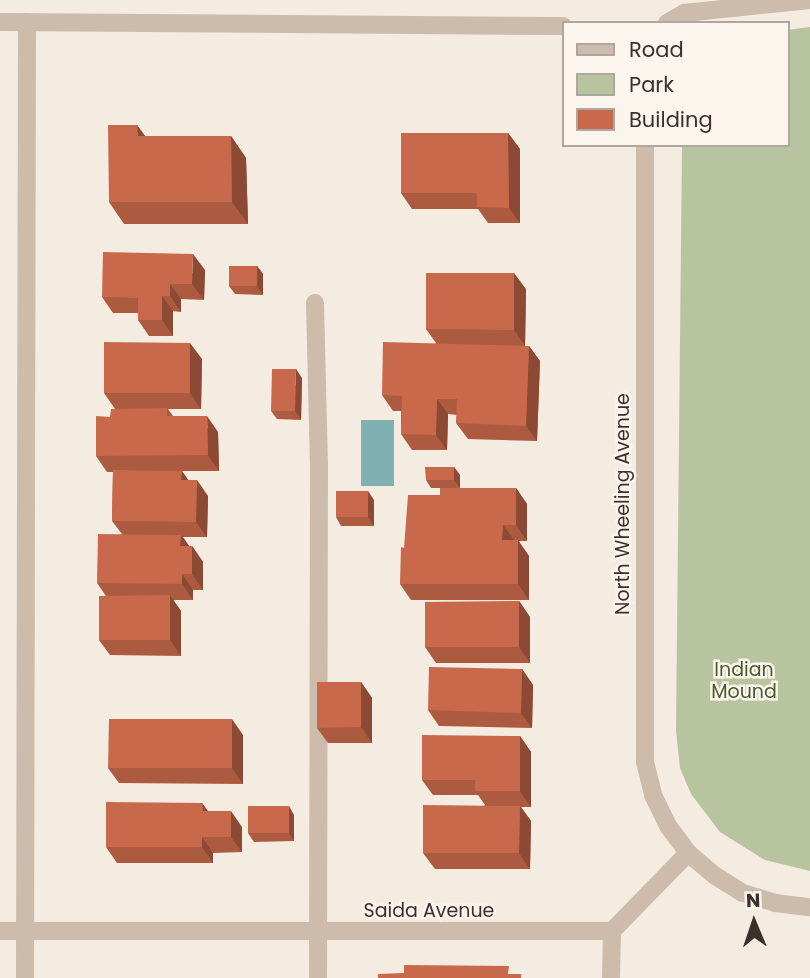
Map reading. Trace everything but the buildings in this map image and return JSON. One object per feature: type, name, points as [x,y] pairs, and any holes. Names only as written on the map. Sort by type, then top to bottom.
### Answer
[{"type":"street","points":[[670,21],[684,13],[810,0]]},
{"type":"street","points":[[0,22],[562,26]]},
{"type":"street","points":[[25,978],[27,22]]},
{"type":"street","name":"North Wheeling Avenue","points":[[646,147],[645,762],[653,795],[668,826],[688,853]]},
{"type":"street","points":[[315,303],[319,462],[318,978]]},
{"type":"street","points":[[611,978],[612,931],[688,853],[714,875],[743,893],[775,903],[810,907]]},
{"type":"street","name":"Saida Avenue","points":[[0,931],[612,931]]},
{"type":"green space","name":"Indian Mound","points":[[810,27],[810,871],[765,860],[720,832],[691,794],[680,768],[676,731],[682,147],[789,147],[789,30]]},
{"type":"water","points":[[361,420],[394,420],[394,486],[361,486]]}]
